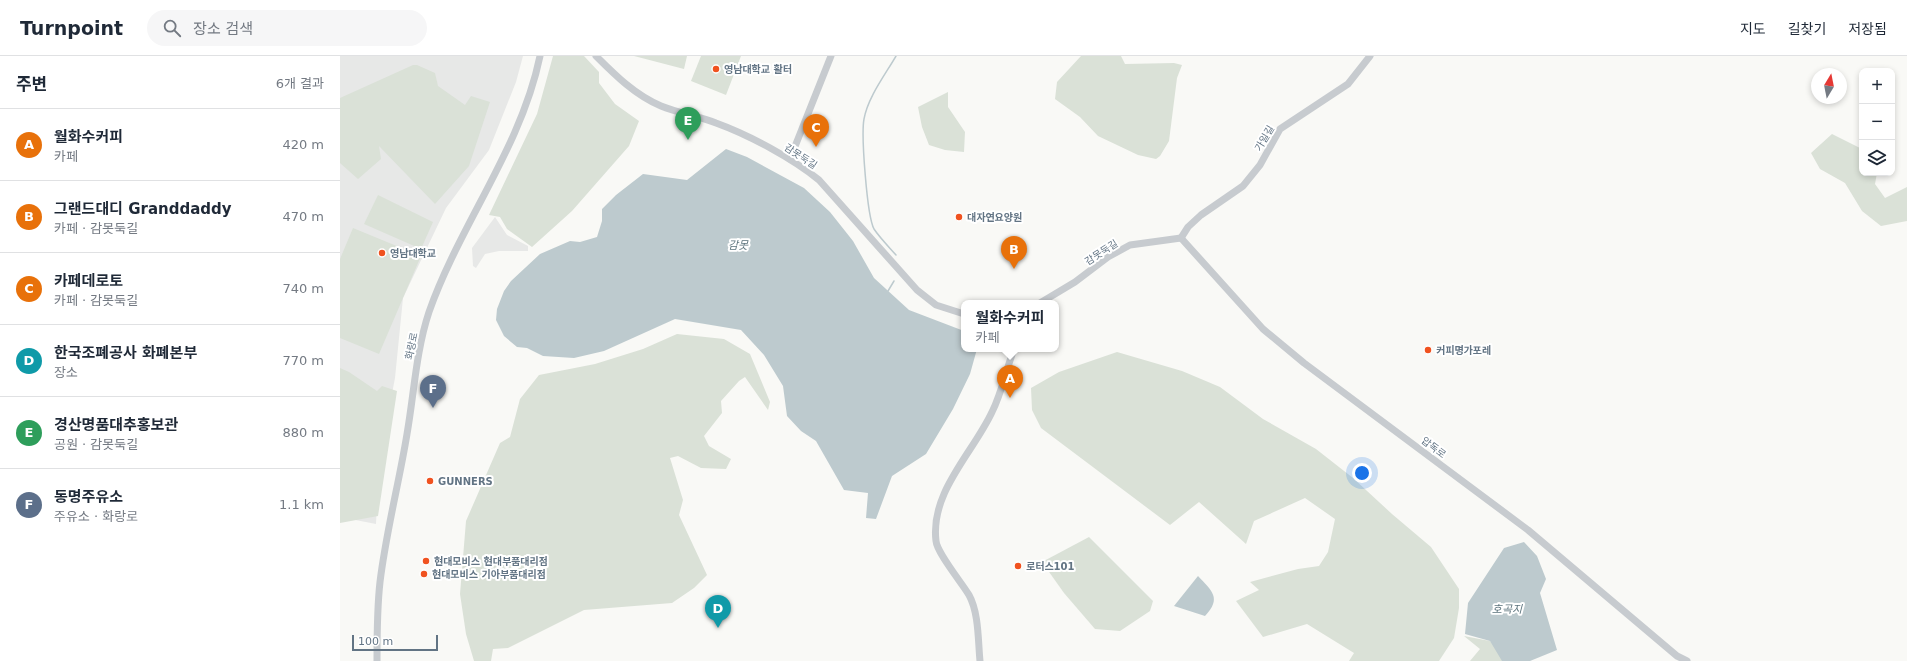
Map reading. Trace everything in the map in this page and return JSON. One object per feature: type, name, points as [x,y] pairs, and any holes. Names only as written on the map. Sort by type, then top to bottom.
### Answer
[{"type":"street","name":"화랑로","points":[[377,661],[377,624],[380,580],[407,434],[418,358],[429,313],[452,259],[522,117],[540,56]]},
{"type":"street","name":"감못둑길","points":[[596,56],[617,77],[642,96],[660,106],[716,123],[790,159],[818,180],[917,290],[936,304],[961,313]]},
{"type":"street","points":[[790,159],[831,56]]},
{"type":"street","name":"가일길","points":[[1181,238],[1188,227],[1201,215],[1243,186],[1260,166],[1280,129],[1348,84],[1370,56]]},
{"type":"street","name":"감못둑길","points":[[1045,300],[1075,282],[1108,257],[1130,246],[1181,238]]},
{"type":"street","name":"압독로","points":[[1181,238],[1262,328],[1304,363],[1528,530],[1677,656],[1687,661]]},
{"type":"street","points":[[980,661],[974,609],[970,596],[936,542],[937,512],[953,477],[992,413],[1013,352]]},
{"type":"shaded area","name":"영남대학교","points":[[340,56],[523,56],[516,82],[489,150],[446,208],[403,298],[395,378],[379,461],[376,524],[340,517]]},
{"type":"shaded area","points":[[553,56],[584,56],[599,72],[599,83],[615,104],[639,121],[629,146],[572,211],[532,247],[507,229],[500,217],[489,215],[537,114]]},
{"type":"shaded area","points":[[634,56],[687,56],[684,69]]},
{"type":"shaded area","name":"영남대학교 활터","points":[[701,56],[741,56],[726,95],[691,81]]},
{"type":"shaded area","points":[[1081,56],[1121,56],[1125,64],[1174,63],[1182,65],[1177,78],[1169,141],[1160,156],[1156,159],[1138,155],[1098,136],[1080,117],[1055,99],[1057,82]]},
{"type":"shaded area","points":[[413,65],[417,65],[435,73],[438,86],[465,105],[471,96],[490,102],[469,166],[435,204],[379,146],[381,159],[358,179],[340,163],[340,98]]},
{"type":"shaded area","points":[[948,92],[948,107],[965,132],[964,152],[945,150],[929,145],[922,127],[918,107]]},
{"type":"shaded area","points":[[1832,134],[1859,148],[1859,176],[1876,176],[1875,184],[1885,198],[1907,187],[1907,221],[1881,226],[1862,211],[1845,183],[1820,169],[1811,153]]},
{"type":"shaded area","points":[[378,195],[433,222],[421,249],[364,224]]},
{"type":"shaded area","points":[[495,217],[507,235],[528,246],[528,251],[499,251],[485,254],[476,268],[473,266],[472,248]]},
{"type":"shaded area","points":[[353,228],[421,256],[379,354],[340,338],[340,259]]},
{"type":"shaded area","points":[[677,334],[724,339],[750,354],[770,402],[768,410],[745,377],[739,381],[721,401],[722,413],[704,436],[709,446],[731,459],[726,469],[701,468],[678,456],[670,458],[683,500],[679,515],[707,575],[694,588],[672,603],[584,610],[508,648],[493,649],[491,661],[474,661],[466,634],[460,594],[466,521],[500,443],[510,437],[520,399],[539,375],[595,364],[643,349]]},
{"type":"shaded area","points":[[1117,352],[1182,371],[1220,387],[1263,419],[1316,449],[1353,478],[1431,547],[1459,589],[1459,608],[1454,638],[1439,661],[1349,661],[1354,653],[1307,624],[1263,637],[1236,601],[1259,590],[1250,582],[1298,569],[1319,566],[1328,552],[1335,519],[1305,498],[1254,521],[1246,544],[1199,502],[1170,525],[1041,428],[1032,410],[1031,388],[1059,372]]},
{"type":"shaded area","points":[[340,368],[349,372],[377,391],[382,386],[397,391],[378,516],[340,523]]},
{"type":"shaded area","points":[[1089,537],[1153,601],[1150,611],[1120,631],[1095,629],[1064,593],[1042,562]]},
{"type":"shaded area","points":[[1464,636],[1490,641],[1507,661],[1470,661],[1480,649]]},
{"type":"water","name":"감못","points":[[726,149],[747,157],[804,188],[830,212],[853,241],[874,278],[909,310],[961,330],[961,352],[976,352],[970,374],[953,409],[926,454],[892,476],[876,519],[866,518],[868,493],[844,490],[816,441],[801,431],[787,416],[783,386],[764,355],[741,330],[675,319],[604,351],[574,358],[543,356],[527,348],[517,347],[504,336],[496,320],[497,309],[504,291],[511,281],[540,254],[570,241],[580,242],[597,237],[602,221],[602,209],[616,195],[643,174],[687,180]]},
{"type":"water","name":"호곡지","points":[[1524,542],[1537,556],[1546,579],[1540,593],[1557,650],[1530,661],[1502,661],[1490,641],[1465,634],[1468,603],[1504,548]]},
{"type":"water","points":[[1198,576],[1211,591],[1214,599],[1210,610],[1205,616],[1174,606]]},
{"type":"waterway","points":[[896,56],[877,86],[869,103],[863,128],[865,175],[871,221],[876,232],[896,255]]},
{"type":"waterway","points":[[888,291],[894,281]]},
{"type":"place","name":"영남대학교 활터","points":[[716,69]]},
{"type":"place","name":"경산명품대추홍보관","points":[[688,140]]},
{"type":"place","name":"카페데로토","points":[[816,147]]},
{"type":"place","name":"대자연요양원","points":[[959,217]]},
{"type":"place","name":"영남대학교","points":[[382,253]]},
{"type":"place","name":"그랜드대디 Granddaddy","points":[[1014,269]]},
{"type":"place","name":"커피명가포레","points":[[1428,350]]},
{"type":"place","name":"월화수커피","points":[[1010,398]]},
{"type":"place","name":"동명주유소","points":[[433,408]]},
{"type":"place","name":"GUNNERS","points":[[430,481]]},
{"type":"place","name":"현대모비스 현대부품대리점","points":[[426,561]]},
{"type":"place","name":"로터스101","points":[[1018,566]]},
{"type":"place","name":"현대모비스 기아부품대리점","points":[[424,574]]},
{"type":"place","name":"한국조폐공사 화폐본부","points":[[718,628]]}]
